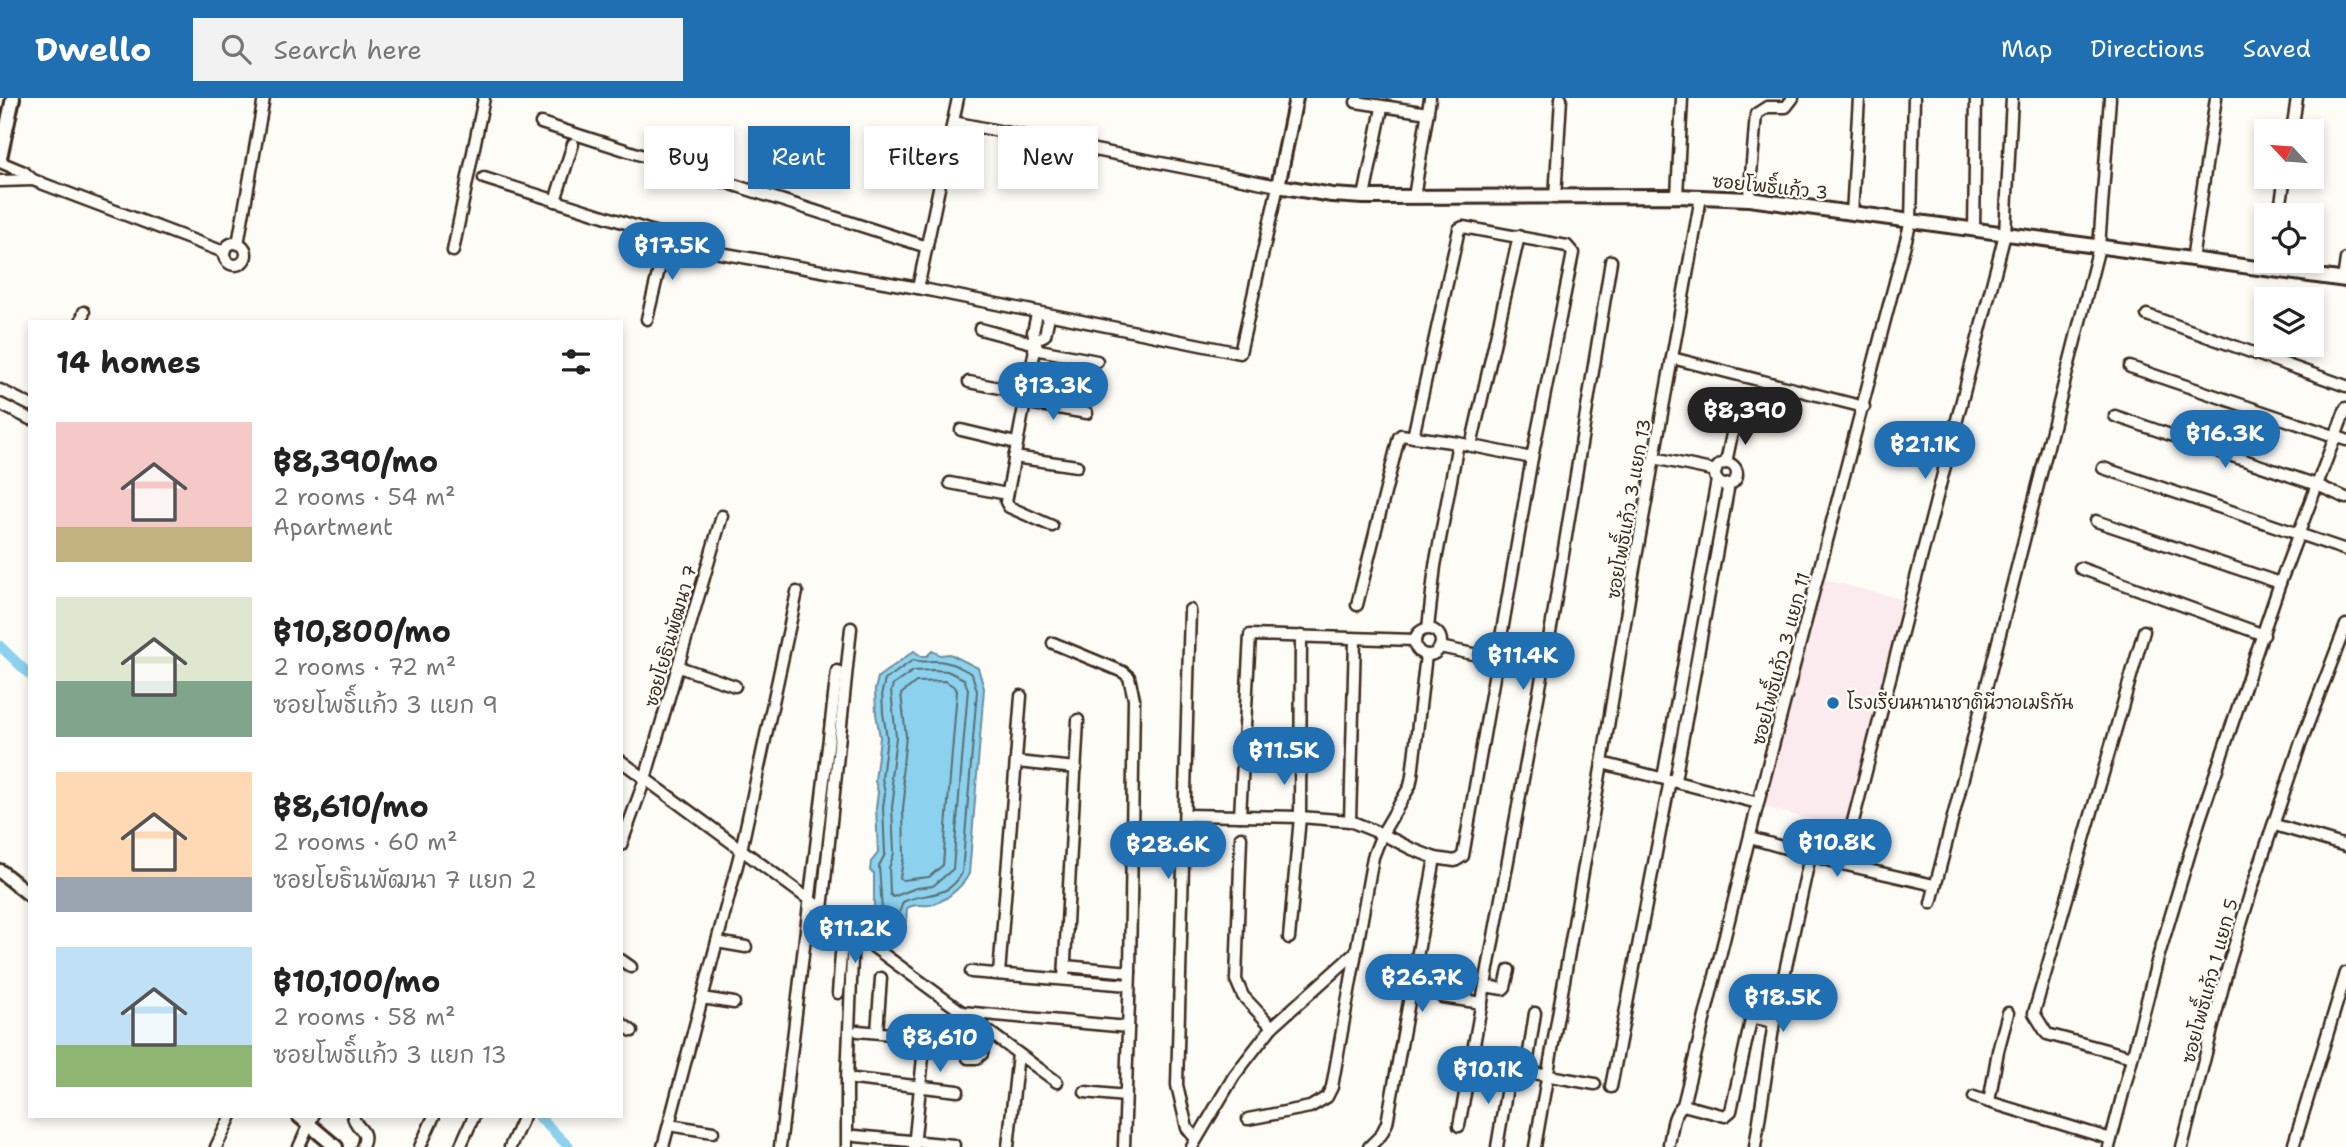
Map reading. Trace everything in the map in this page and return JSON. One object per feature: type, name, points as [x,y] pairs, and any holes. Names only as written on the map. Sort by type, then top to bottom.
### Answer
[{"type":"street","points":[[13,98],[4,115],[0,160],[24,172],[33,180],[224,252]]},
{"type":"street","points":[[238,244],[264,98]]},
{"type":"street","points":[[453,251],[484,98]]},
{"type":"street","points":[[918,288],[958,98]]},
{"type":"street","points":[[484,178],[720,253],[918,288],[1240,353],[1296,98]]},
{"type":"street","points":[[1414,197],[1430,98]]},
{"type":"street","points":[[1555,198],[1561,98]]},
{"type":"street","points":[[1677,196],[1682,98]]},
{"type":"street","points":[[1749,200],[1755,114],[1767,107],[1786,107],[1793,98]]},
{"type":"street","points":[[1853,214],[1859,98]]},
{"type":"street","name":"ซอยโพธิ์แก้ว 3 แยก 11","points":[[1669,1144],[1675,1117],[1683,1105],[1758,803],[1912,221],[1914,98]]},
{"type":"street","points":[[1974,230],[1976,98]]},
{"type":"street","points":[[1842,864],[2005,234],[2012,98]]},
{"type":"street","points":[[1931,903],[2099,247],[2110,98]]},
{"type":"street","points":[[2192,260],[2216,98]]},
{"type":"street","points":[[2294,119],[2297,98]]},
{"type":"street","points":[[1356,102],[1428,113]]},
{"type":"street","points":[[1364,197],[1382,107]]},
{"type":"street","points":[[953,122],[1278,186]]},
{"type":"street","points":[[541,123],[927,247]]},
{"type":"street","points":[[555,201],[573,144]]},
{"type":"street","points":[[0,181],[33,180]]},
{"type":"street","name":"ซอยโพธิ์แก้ว 3","points":[[1278,186],[1364,197],[1677,196],[1749,200],[2192,260],[2254,264]]},
{"type":"street","name":"ซอยโพธิ์แก้ว 3 แยก 13","points":[[1535,1147],[1701,197]]},
{"type":"street","points":[[1186,815],[1300,817],[1350,821],[1435,858],[1455,861],[1463,856],[1532,458],[1573,253],[1567,246],[1463,227],[1459,229],[1413,437]]},
{"type":"street","points":[[647,319],[667,236]]},
{"type":"street","points":[[1471,446],[1519,236]]},
{"type":"street","points":[[238,244],[245,254],[238,265],[229,264],[224,252],[229,245],[238,244]]},
{"type":"street","points":[[2345,280],[2346,259]]},
{"type":"street","points":[[1459,1126],[1552,622],[1611,261]]},
{"type":"street","name":"ซอยโพธิ์แก้ว 3","points":[[2310,273],[2345,280]]},
{"type":"street","points":[[1037,314],[1033,332],[1035,344],[1006,502],[1009,507],[1052,526]]},
{"type":"street","points":[[2147,315],[2346,386]]},
{"type":"street","points":[[1035,344],[1044,337],[1049,316]]},
{"type":"street","points":[[980,329],[1097,361]]},
{"type":"street","points":[[1672,358],[1864,407]]},
{"type":"street","points":[[2130,367],[2346,440]]},
{"type":"street","points":[[970,382],[1087,413]]},
{"type":"street","points":[[0,390],[28,404]]},
{"type":"street","points":[[0,404],[28,418]]},
{"type":"street","points":[[1974,1097],[2110,1143],[2158,958],[2199,822],[2297,535],[2346,408]]},
{"type":"street","points":[[2115,416],[2317,485],[2346,498]]},
{"type":"street","points":[[1726,463],[1734,424]]},
{"type":"street","points":[[961,430],[1016,443]]},
{"type":"street","points":[[1357,606],[1401,435],[1532,458]]},
{"type":"street","points":[[1428,628],[1435,566],[1458,443]]},
{"type":"street","points":[[1014,457],[1077,466]]},
{"type":"street","points":[[1654,458],[1716,475],[1722,484],[1734,481],[1736,474],[1732,466],[1726,463],[1720,465],[1716,475],[1666,764],[1669,779]]},
{"type":"street","points":[[2103,468],[2346,550]]},
{"type":"street","points":[[950,483],[1007,494]]},
{"type":"street","points":[[1611,1087],[1669,779],[1677,766],[1729,484]]},
{"type":"street","name":"ซอยโยธินพัฒนา 7","points":[[623,840],[645,779],[722,516]]},
{"type":"street","points":[[2096,521],[2280,583]]},
{"type":"street","points":[[2080,568],[2264,635]]},
{"type":"street","points":[[1700,573],[1712,574]]},
{"type":"street","points":[[663,1147],[741,850],[797,592]]},
{"type":"street","points":[[1190,610],[1177,1085],[1187,1128],[1194,1143]]},
{"type":"street","name":"ซอยโพธิ์แก้ว 1 แยก 5","points":[[2182,1147],[2228,967],[2252,888],[2301,742],[2346,625]]},
{"type":"street","points":[[822,910],[851,628]]},
{"type":"street","points":[[1428,628],[1435,630],[1440,636],[1440,647],[1433,654],[1426,655],[1417,650],[1415,640],[1419,632],[1428,628]]},
{"type":"street","points":[[2132,1057],[2047,1034],[2034,1013],[2144,631]]},
{"type":"street","points":[[1240,816],[1250,637],[1255,634],[1415,640]]},
{"type":"street","points":[[1289,938],[1300,817],[1301,636]]},
{"type":"street","points":[[1350,821],[1356,639]]},
{"type":"street","points":[[1053,643],[1123,672],[1129,677],[1134,699],[1124,1147]]},
{"type":"street","points":[[1440,647],[1496,659]]},
{"type":"street","points":[[1248,1119],[1310,1107],[1327,1097],[1335,1073],[1373,857],[1412,776],[1426,655]]},
{"type":"street","points":[[679,667],[735,686]]},
{"type":"street","points":[[780,1147],[837,671]]},
{"type":"street","points":[[999,974],[1021,696]]},
{"type":"street","points":[[1064,979],[1078,720]]},
{"type":"street","points":[[1674,721],[1685,723]]},
{"type":"street","points":[[623,762],[1057,1082]]},
{"type":"street","points":[[1017,762],[1076,768]]},
{"type":"street","points":[[1602,763],[1758,803]]},
{"type":"street","points":[[1666,764],[1677,766]]},
{"type":"street","points":[[2274,825],[2346,846]]},
{"type":"street","points":[[1241,837],[1236,980],[1243,996],[1272,1027]]},
{"type":"street","points":[[1749,838],[1810,856],[1934,885]]},
{"type":"street","points":[[1755,1147],[1774,1022],[1810,856]]},
{"type":"street","points":[[1369,1147],[1381,1135],[1387,1123],[1435,858]]},
{"type":"street","points":[[0,871],[28,893]]},
{"type":"street","points":[[838,993],[841,954],[851,932]]},
{"type":"street","points":[[847,1147],[851,932]]},
{"type":"street","points":[[717,942],[746,947]]},
{"type":"street","points":[[1194,1143],[1247,1056],[1272,1027],[1356,951]]},
{"type":"street","points":[[623,961],[631,967]]},
{"type":"street","points":[[1065,966],[1130,972]]},
{"type":"street","points":[[1485,986],[1503,989],[1509,970]]},
{"type":"street","points":[[971,972],[1129,985]]},
{"type":"street","points":[[2293,1147],[2346,973]]},
{"type":"street","points":[[877,1032],[881,978]]},
{"type":"street","points":[[1442,997],[1482,1003]]},
{"type":"street","points":[[702,998],[734,1003]]},
{"type":"street","points":[[962,1012],[1128,1027]]},
{"type":"street","points":[[946,1039],[962,1012]]},
{"type":"street","points":[[1526,1072],[1535,1013]]},
{"type":"street","points":[[1989,1102],[2008,1013]]},
{"type":"street","points":[[1683,1105],[1725,1116],[1730,1113],[1751,1020],[1756,1018],[1774,1022]]},
{"type":"street","points":[[623,1024],[632,1031]]},
{"type":"street","points":[[858,1031],[958,1040]]},
{"type":"street","points":[[968,1058],[982,1054],[987,1031]]},
{"type":"street","points":[[914,1145],[925,1037]]},
{"type":"street","points":[[1008,1147],[1018,1054]]},
{"type":"street","points":[[1471,1062],[1595,1084]]},
{"type":"street","points":[[1497,1147],[1510,1069]]},
{"type":"street","points":[[854,1079],[958,1091]]},
{"type":"street","points":[[1084,1093],[1125,1096]]},
{"type":"street","points":[[216,1147],[230,1118]]},
{"type":"street","points":[[353,1118],[364,1132],[362,1147]]},
{"type":"street","points":[[420,1147],[433,1118]]},
{"type":"street","points":[[460,1147],[473,1118]]},
{"type":"street","points":[[510,1147],[523,1118]]},
{"type":"street","points":[[299,1147],[307,1119],[336,1147]]},
{"type":"street","points":[[669,1125],[713,1132]]},
{"type":"street","points":[[855,1136],[914,1145],[954,1145]]},
{"type":"shaded area","name":"โรงเรียนนานาชาตินีวาอเมริกัน","points":[[1821,579],[1905,600],[1844,828],[1761,806]]},
{"type":"water","points":[[914,651],[921,656],[927,656],[932,651],[940,655],[950,654],[978,668],[984,688],[969,874],[957,889],[941,901],[907,908],[906,923],[899,928],[874,916],[874,873],[870,871],[871,862],[878,853],[878,792],[875,781],[880,737],[875,690],[878,677]]},
{"type":"waterway","points":[[0,646],[28,673]]},
{"type":"waterway","points":[[540,1118],[569,1147]]},
{"type":"place","name":"โรงเรียนนานาชาตินีวาอเมริกัน","points":[[1833,703]]}]
